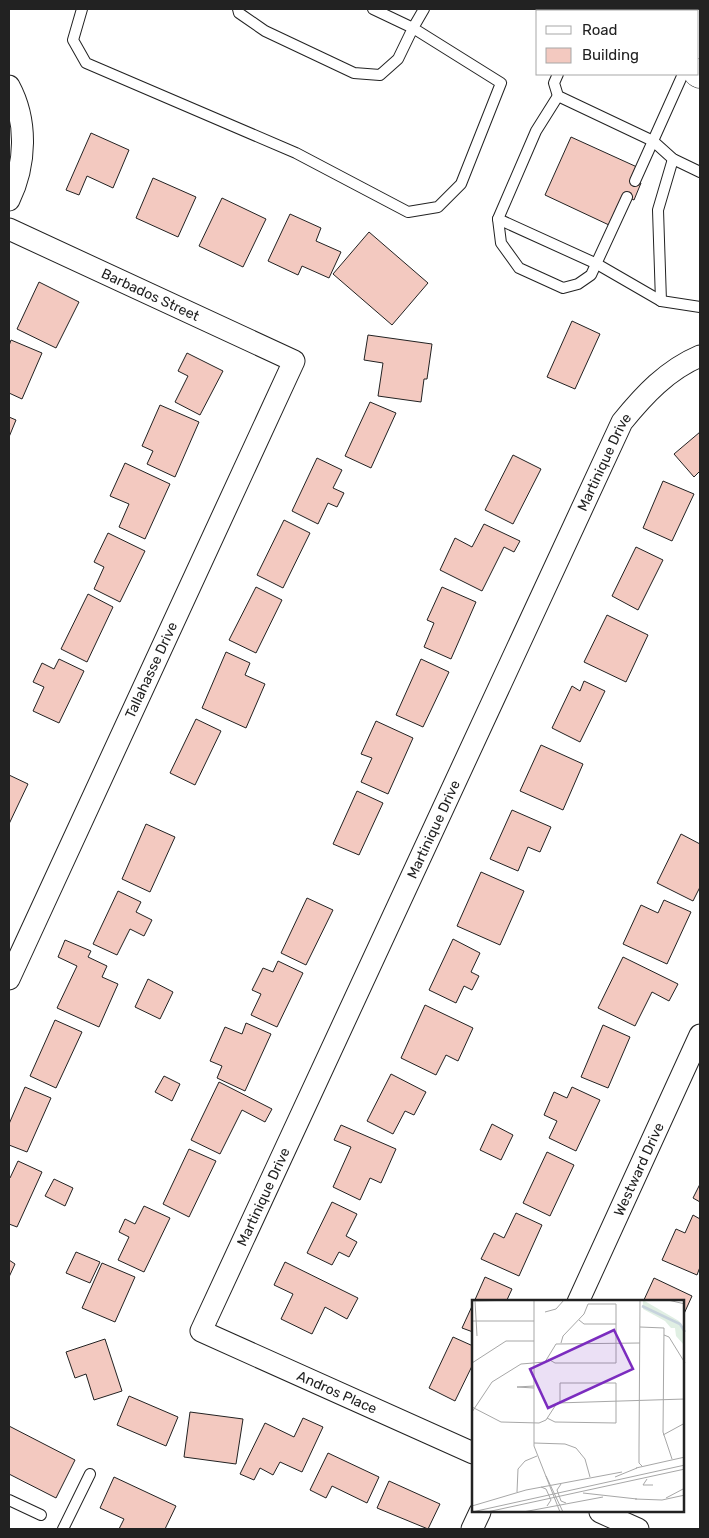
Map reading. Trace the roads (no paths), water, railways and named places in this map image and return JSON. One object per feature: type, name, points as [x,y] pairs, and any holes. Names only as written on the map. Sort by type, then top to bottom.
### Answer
[{"type":"street","points":[[9,86],[16,99],[21,120],[23,149],[20,168],[9,200]]},
{"type":"street","name":"Barbados Street","points":[[9,229],[294,361]]},
{"type":"street","name":"Martinique Drive","points":[[201,1330],[622,422],[637,403],[658,382],[688,361],[700,356]]},
{"type":"street","name":"Tallahasse Drive","points":[[9,979],[294,361]]},
{"type":"street","name":"Westward Drive","points":[[579,1300],[700,1035]]},
{"type":"street","name":"Andros Place","points":[[201,1330],[472,1453]]},
{"type":"street","points":[[472,1529],[480,1513]]},
{"type":"street","points":[[602,1513],[638,1529]]},
{"type":"lane","points":[[82,9],[73,40],[86,63],[296,153],[408,212],[438,207],[461,184],[501,82],[413,28],[373,9]]},
{"type":"lane","points":[[238,9],[240,13],[265,31],[354,73],[380,75],[398,59],[424,9]]},
{"type":"lane","points":[[558,75],[554,83],[558,96],[653,141],[673,159],[700,172]]},
{"type":"lane","points":[[635,180],[683,75]]},
{"type":"lane","points":[[558,96],[536,131],[498,220],[501,243],[519,268],[563,288],[578,284],[591,274],[597,264],[627,197]]},
{"type":"lane","points":[[661,301],[658,210],[673,159]]},
{"type":"lane","points":[[498,220],[597,264],[661,301],[700,307]]},
{"type":"lane","points":[[63,1529],[90,1474]]},
{"type":"lane","points":[[9,1500],[41,1515]]}]
